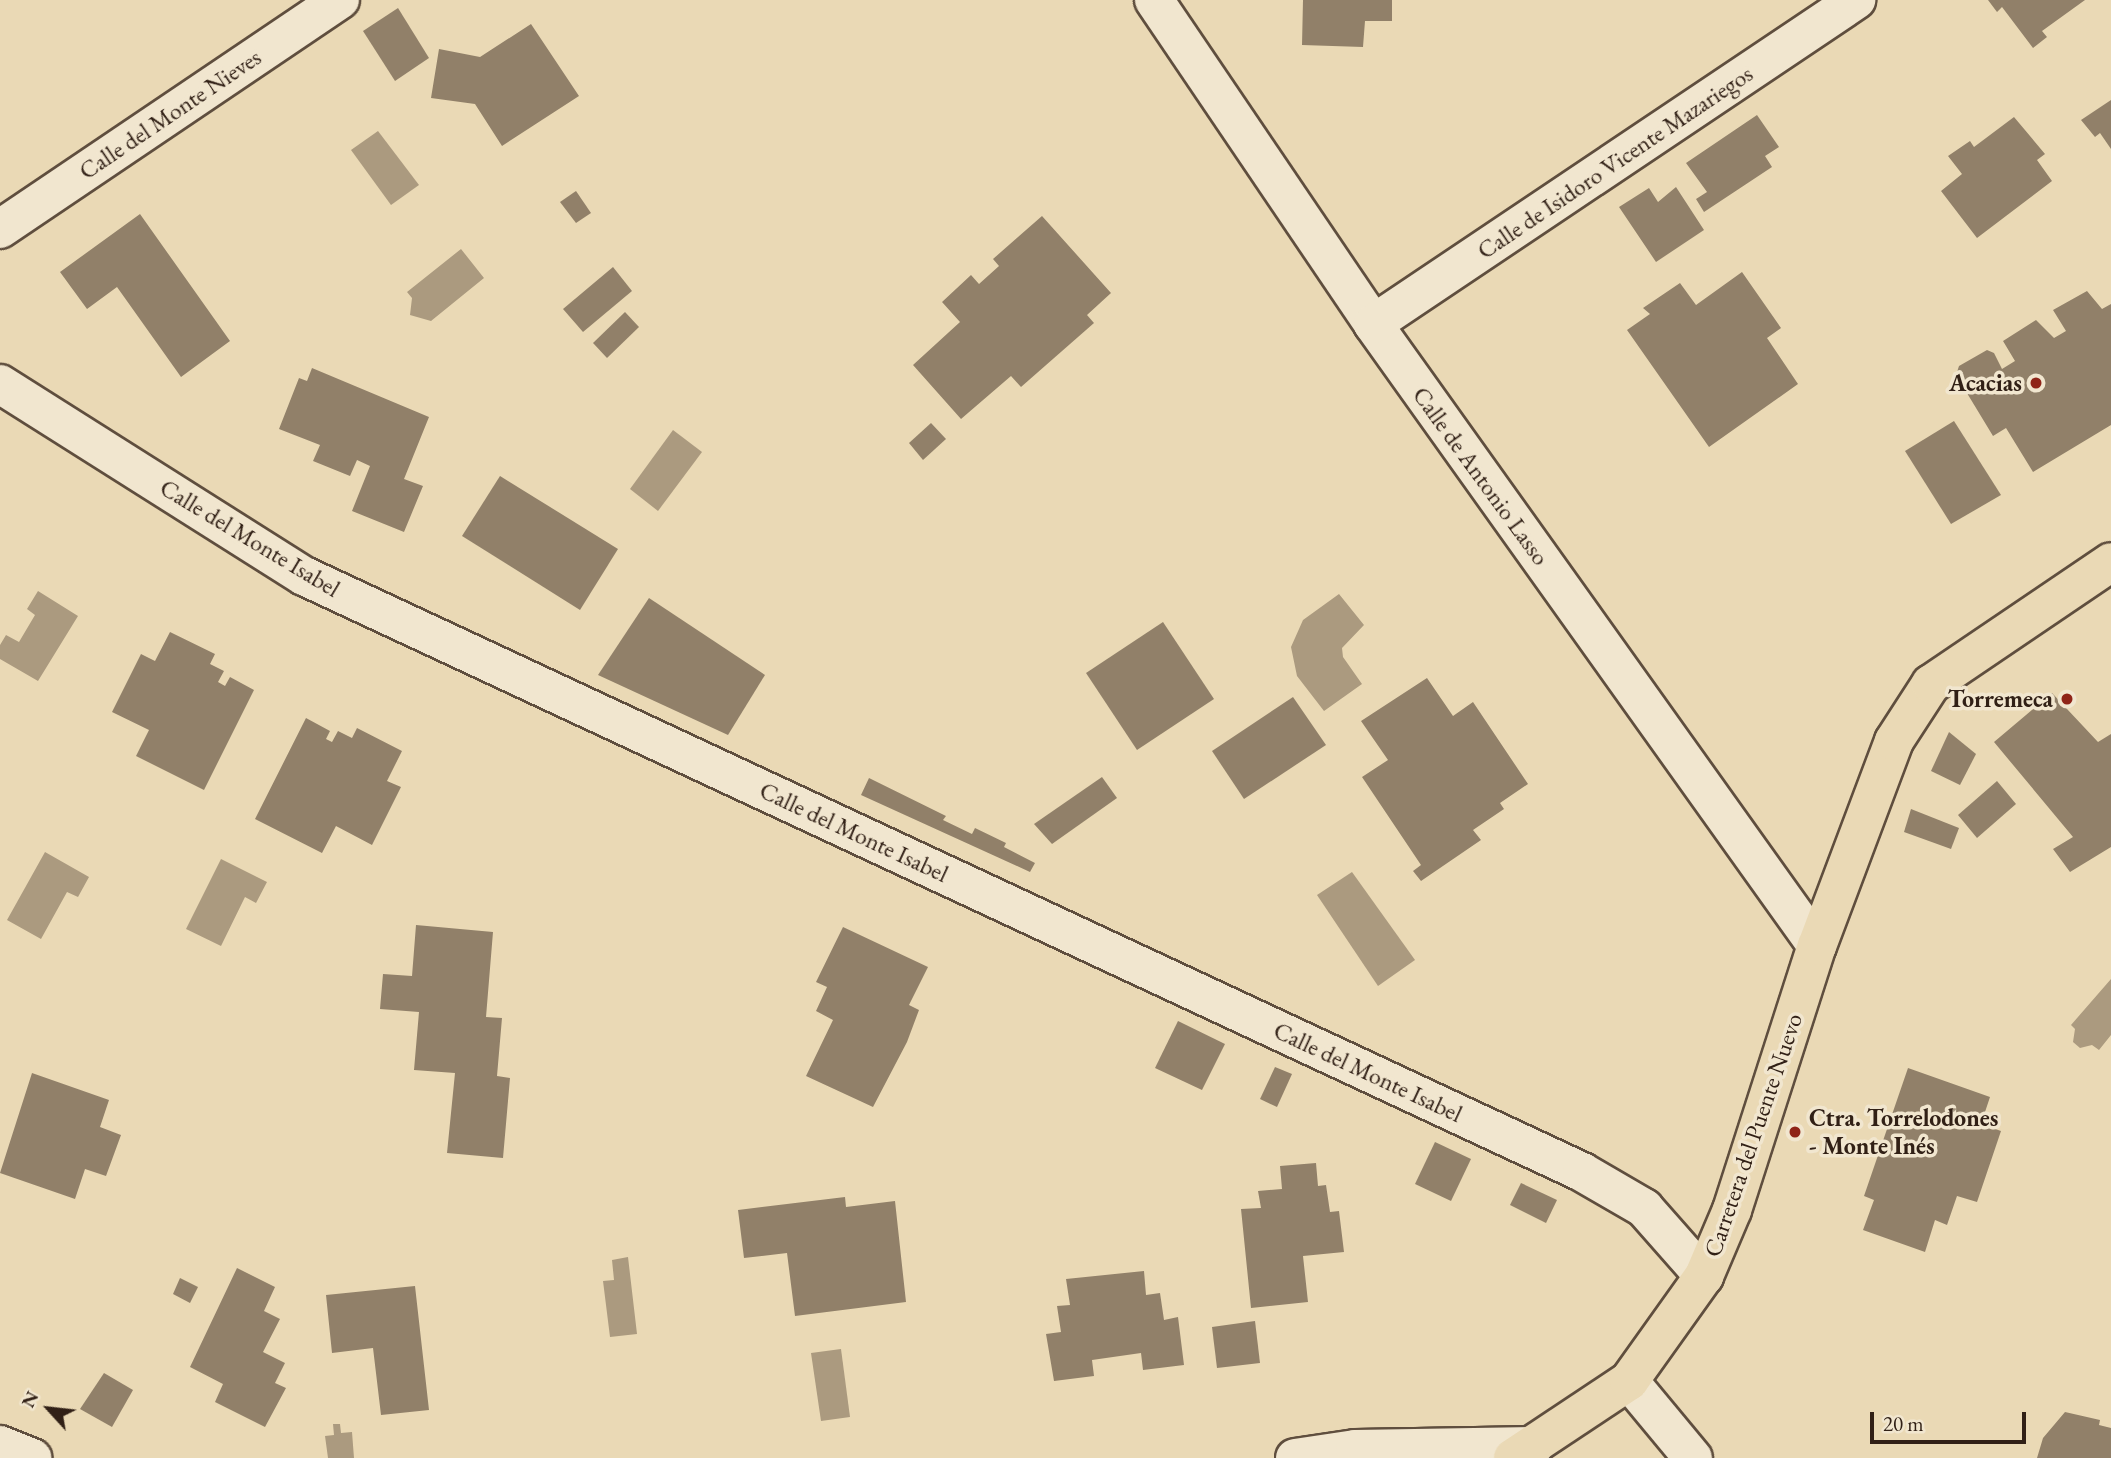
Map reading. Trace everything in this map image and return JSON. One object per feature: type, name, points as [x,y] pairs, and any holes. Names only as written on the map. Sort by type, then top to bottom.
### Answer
[{"type":"main road","name":"Carretera del Puente Nuevo","points":[[1523,1452],[1629,1381],[1704,1276],[1731,1210],[1817,946],[1895,741],[1931,684],[2111,562]]},
{"type":"street","name":"Calle del Monte Nieves","points":[[0,229],[340,0]]},
{"type":"street","name":"Calle de Antonio Lasso","points":[[1154,0],[1373,324],[1817,946]]},
{"type":"street","name":"Calle de Isidoro Vicente Mazariegos","points":[[1373,324],[1856,0]]},
{"type":"street","name":"Calle del Monte Isabel","points":[[0,384],[304,576],[1582,1172],[1644,1208],[1704,1276]]},
{"type":"street","points":[[1629,1381],[1693,1458]]},
{"type":"street","points":[[0,1445],[33,1458]]},
{"type":"street","points":[[1295,1458],[1355,1449],[1523,1452]]},
{"type":"shaded area","points":[[378,131],[419,185],[391,205],[351,150]]},
{"type":"shaded area","points":[[461,249],[484,278],[431,321],[410,315],[412,298],[407,292]]},
{"type":"shaded area","points":[[673,430],[702,452],[658,511],[630,489]]},
{"type":"shaded area","points":[[38,591],[78,616],[38,681],[0,659],[0,645],[6,635],[19,642],[35,615],[27,609]]},
{"type":"shaded area","points":[[1339,594],[1364,625],[1342,648],[1343,657],[1362,684],[1324,711],[1297,676],[1291,647],[1303,620]]},
{"type":"shaded area","points":[[45,852],[89,877],[78,897],[67,892],[41,939],[7,920]]},
{"type":"shaded area","points":[[221,859],[267,882],[256,903],[245,897],[221,946],[186,929]]},
{"type":"shaded area","points":[[1352,872],[1415,960],[1378,986],[1317,895]]},
{"type":"shaded area","points":[[2111,979],[2111,1035],[2099,1050],[2092,1045],[2080,1048],[2073,1042],[2075,1029],[2071,1025]]},
{"type":"shaded area","points":[[628,1257],[637,1334],[610,1337],[603,1281],[614,1280],[612,1260]]},
{"type":"shaded area","points":[[841,1349],[850,1417],[821,1421],[811,1353]]},
{"type":"shaded area","points":[[333,1424],[340,1424],[341,1433],[352,1432],[354,1458],[328,1458],[325,1436],[334,1435]]},
{"type":"building","points":[[1303,0],[1392,0],[1392,21],[1365,21],[1363,47],[1302,45]]},
{"type":"building","points":[[1988,0],[2085,0],[2042,31],[2047,37],[2033,48],[2002,7],[1997,12]]},
{"type":"building","points":[[398,8],[429,58],[395,81],[363,31]]},
{"type":"building","points":[[531,24],[579,96],[502,146],[475,104],[431,98],[439,49],[480,57]]},
{"type":"building","points":[[2111,100],[2111,149],[2100,133],[2095,137],[2081,120]]},
{"type":"building","points":[[1757,115],[1779,147],[1765,156],[1772,167],[1704,212],[1696,199],[1707,192],[1686,163]]},
{"type":"building","points":[[2014,117],[2045,154],[2037,160],[2052,181],[1977,238],[1941,191],[1962,174],[1948,156],[1970,141],[1974,147]]},
{"type":"building","points":[[1676,187],[1704,230],[1656,262],[1619,207],[1649,188],[1658,202]]},
{"type":"building","points":[[576,191],[591,213],[576,223],[560,202]]},
{"type":"building","points":[[140,214],[230,341],[181,377],[117,287],[87,309],[60,272]]},
{"type":"building","points":[[1042,216],[1111,293],[1087,315],[1094,323],[1021,387],[1011,376],[961,419],[913,365],[960,322],[942,302],[971,275],[979,284],[999,266],[993,259]]},
{"type":"building","points":[[613,267],[632,291],[583,332],[563,309]]},
{"type":"building","points":[[1742,272],[1781,328],[1767,338],[1798,384],[1709,447],[1627,330],[1650,314],[1643,308],[1680,283],[1696,305]]},
{"type":"building","name":"Acacias","points":[[2087,291],[2102,309],[2111,304],[2111,425],[2033,472],[2006,428],[1993,436],[1956,375],[1959,366],[1987,350],[1994,353],[2002,369],[2015,361],[2003,341],[2036,320],[2054,338],[2066,331],[2053,310]]},
{"type":"building","points":[[625,312],[639,327],[607,358],[593,343]]},
{"type":"building","points":[[312,368],[429,417],[404,479],[423,486],[404,532],[352,511],[370,466],[357,460],[350,476],[313,461],[320,445],[279,429],[299,378],[307,381]]},
{"type":"building","points":[[1954,421],[2001,495],[1951,524],[1905,451]]},
{"type":"building","points":[[931,423],[946,439],[923,460],[909,443]]},
{"type":"building","points":[[500,476],[618,549],[580,610],[462,536]]},
{"type":"building","points":[[649,598],[765,675],[728,735],[598,675]]},
{"type":"building","points":[[1163,622],[1214,699],[1137,750],[1086,673]]},
{"type":"building","points":[[170,632],[215,654],[210,664],[224,671],[218,682],[225,686],[230,677],[254,690],[204,790],[136,756],[149,730],[112,712],[141,654],[155,661]]},
{"type":"building","points":[[1427,678],[1453,716],[1473,702],[1528,784],[1500,803],[1504,809],[1473,830],[1481,840],[1421,881],[1413,871],[1421,865],[1362,777],[1388,760],[1361,721]]},
{"type":"building","points":[[2052,693],[2098,742],[2111,734],[2111,847],[2070,872],[2053,849],[2073,837],[1994,742]]},
{"type":"building","points":[[1293,697],[1326,745],[1244,799],[1212,751]]},
{"type":"building","points":[[306,718],[330,731],[326,739],[332,742],[338,731],[352,738],[357,728],[402,751],[387,781],[401,787],[372,845],[336,826],[322,853],[255,819]]},
{"type":"building","points":[[1949,732],[1976,754],[1960,785],[1931,771]]},
{"type":"building","points":[[1102,777],[1117,798],[1052,844],[1034,824]]},
{"type":"building","points":[[869,778],[946,816],[943,820],[972,834],[975,828],[1006,843],[1004,847],[1035,863],[1030,872],[861,795]]},
{"type":"building","points":[[1997,781],[2016,804],[1977,838],[1958,815]]},
{"type":"building","points":[[1911,809],[1959,828],[1951,849],[1904,832]]},
{"type":"building","points":[[416,925],[493,932],[486,1017],[502,1018],[497,1076],[510,1078],[503,1158],[447,1153],[455,1073],[414,1070],[419,1012],[380,1009],[383,974],[412,976]]},
{"type":"building","points":[[843,927],[928,967],[909,1005],[919,1010],[907,1042],[873,1107],[806,1076],[833,1020],[816,1011],[827,987],[816,982]]},
{"type":"building","points":[[1178,1021],[1225,1044],[1202,1090],[1155,1068]]},
{"type":"building","points":[[1275,1067],[1292,1074],[1277,1107],[1260,1099]]},
{"type":"building","points":[[1908,1068],[1990,1097],[1981,1124],[2001,1131],[1977,1202],[1957,1196],[1947,1225],[1935,1220],[1925,1252],[1863,1230],[1874,1200],[1864,1196]]},
{"type":"building","points":[[32,1073],[109,1100],[100,1127],[121,1135],[106,1176],[85,1169],[75,1199],[0,1173]]},
{"type":"building","points":[[1435,1142],[1471,1159],[1451,1201],[1415,1184]]},
{"type":"building","points":[[1316,1163],[1318,1186],[1326,1185],[1330,1212],[1339,1211],[1344,1252],[1303,1256],[1308,1302],[1251,1308],[1241,1209],[1261,1208],[1258,1191],[1282,1189],[1280,1166]]},
{"type":"building","points":[[1521,1183],[1557,1200],[1546,1223],[1510,1205]]},
{"type":"building","points":[[845,1197],[846,1207],[895,1201],[906,1302],[795,1316],[787,1253],[744,1258],[738,1210]]},
{"type":"building","points":[[237,1268],[275,1287],[264,1311],[280,1319],[263,1352],[285,1363],[275,1383],[286,1388],[265,1427],[215,1402],[223,1384],[190,1367]]},
{"type":"building","points":[[1144,1271],[1146,1295],[1160,1293],[1164,1320],[1178,1317],[1184,1365],[1143,1370],[1141,1353],[1092,1360],[1094,1376],[1054,1381],[1046,1334],[1061,1332],[1057,1306],[1070,1305],[1066,1279]]},
{"type":"building","points":[[180,1278],[198,1287],[190,1303],[173,1294]]},
{"type":"building","points":[[415,1286],[429,1410],[381,1415],[373,1348],[332,1353],[326,1295]]},
{"type":"building","points":[[1255,1321],[1260,1363],[1217,1368],[1212,1327]]},
{"type":"building","points":[[104,1373],[133,1390],[112,1427],[80,1409]]},
{"type":"building","points":[[2065,1412],[2100,1420],[2099,1425],[2111,1428],[2111,1458],[2037,1458],[2043,1438]]},
{"type":"place","name":"Acacias","points":[[2036,383]]},
{"type":"place","name":"Torremeca","points":[[2067,699]]},
{"type":"place","name":"Ctra. Torrelodones - Monte Inés","points":[[1795,1132]]}]
